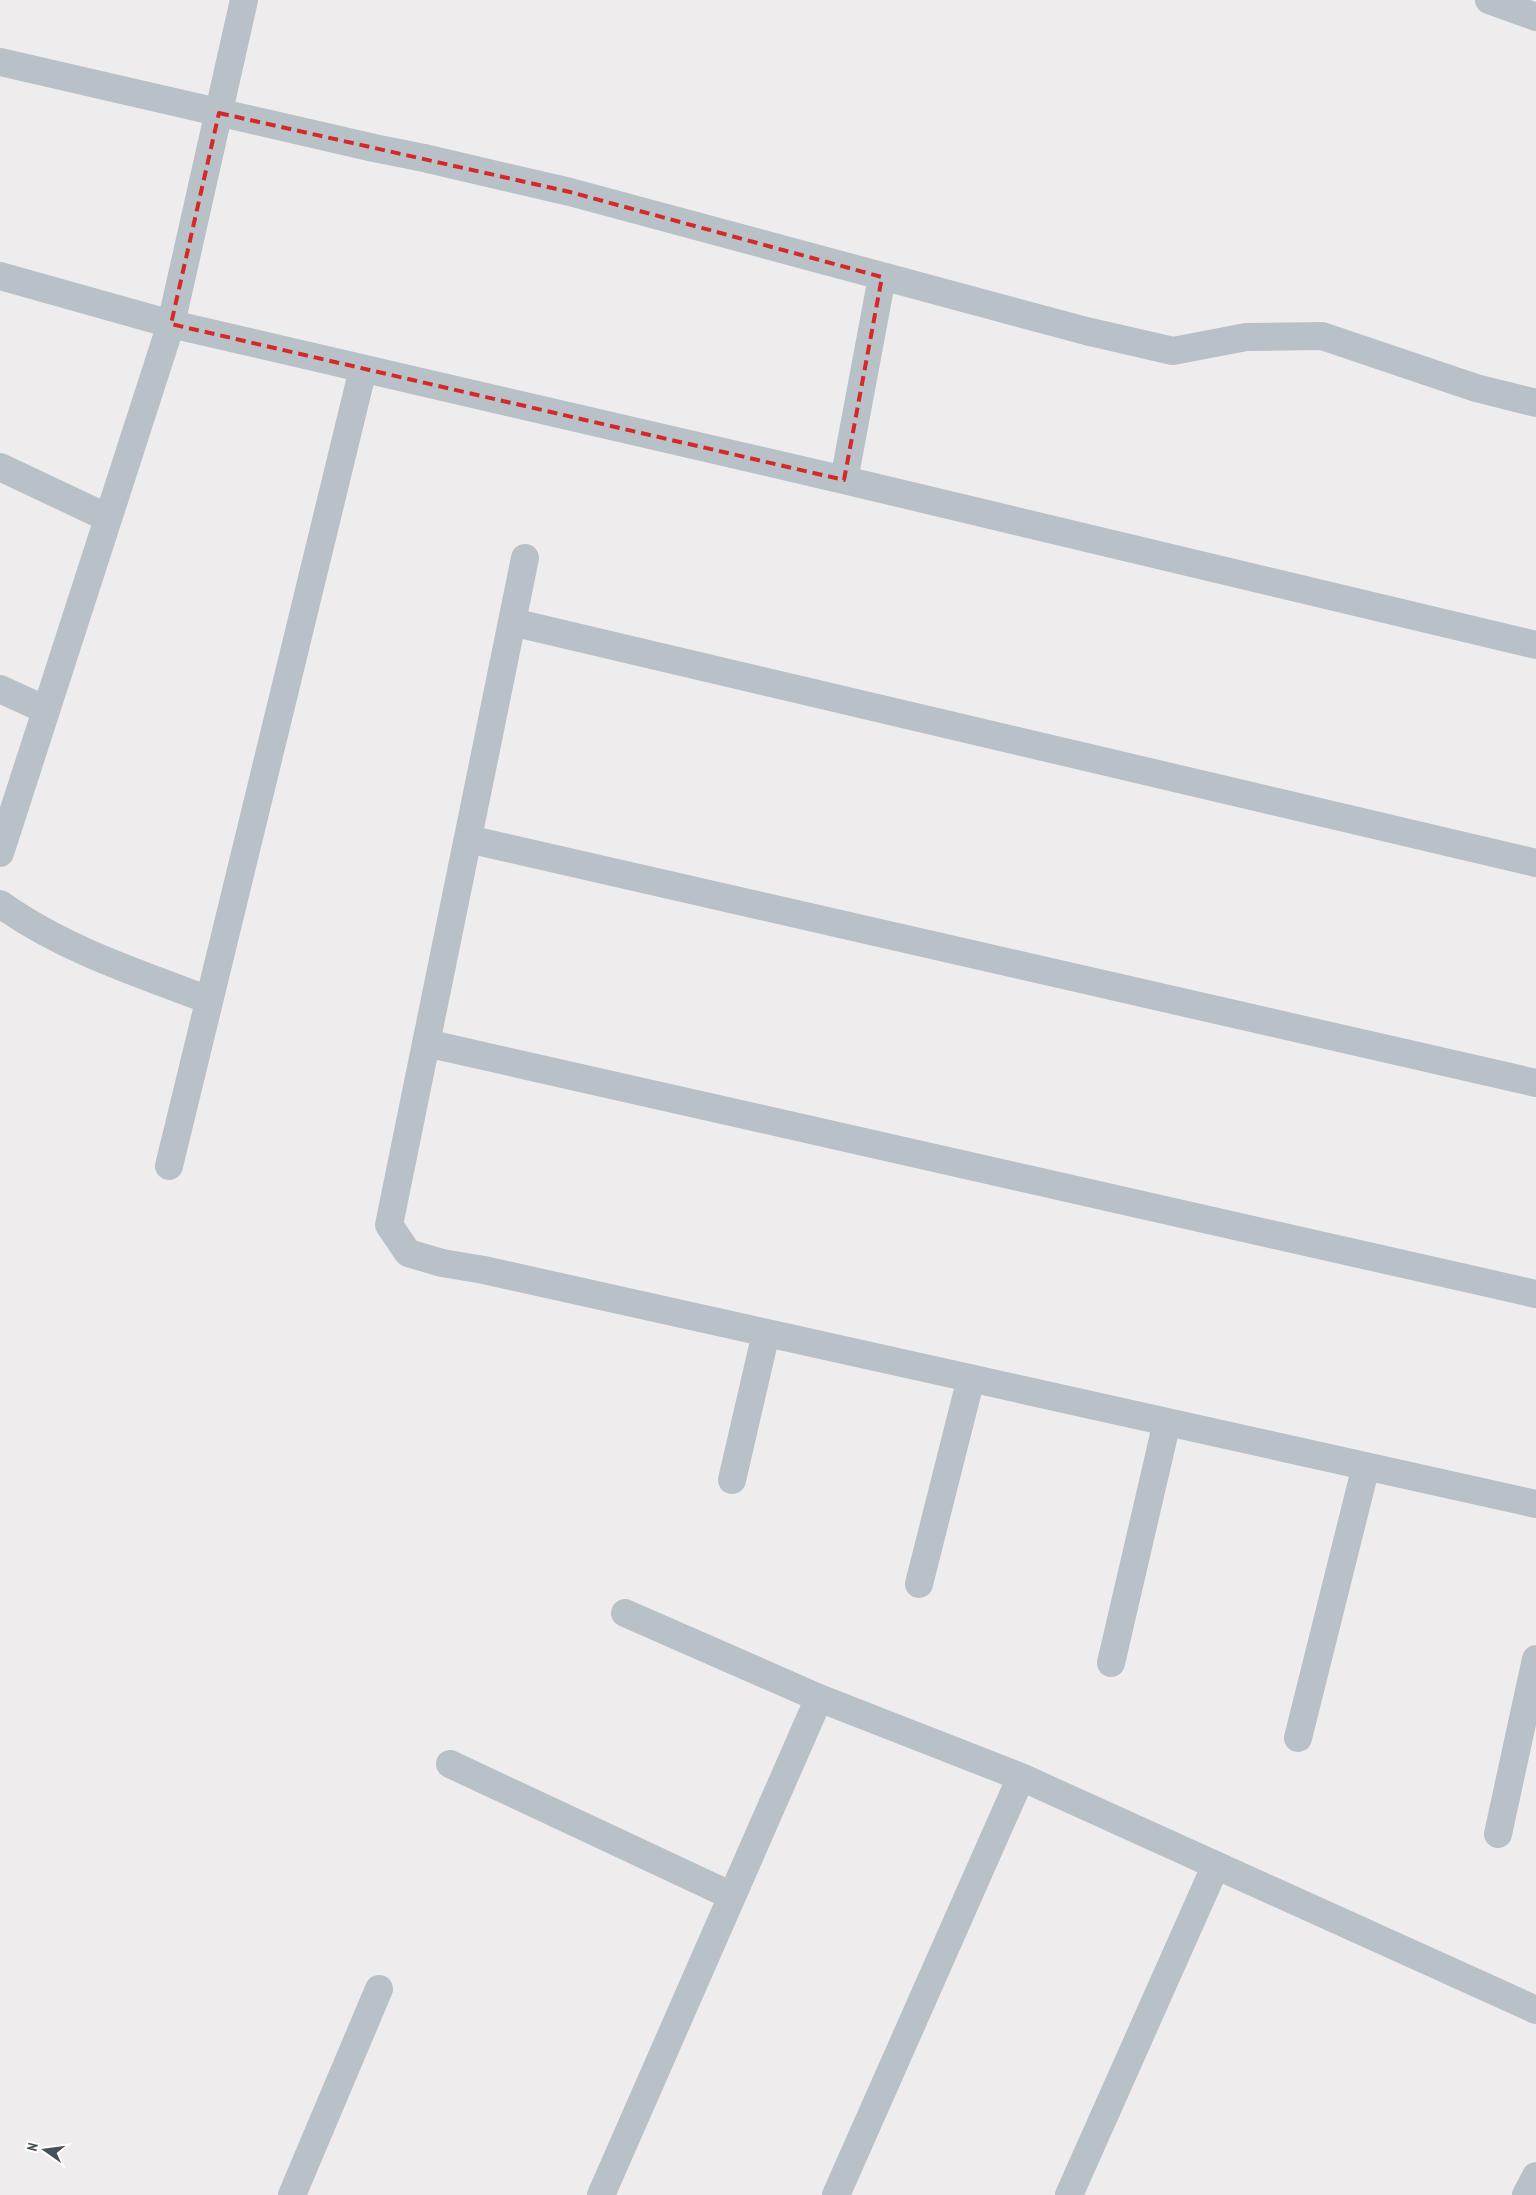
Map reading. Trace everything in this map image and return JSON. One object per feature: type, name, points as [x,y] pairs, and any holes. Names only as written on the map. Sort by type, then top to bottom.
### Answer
[{"type":"street","points":[[0,852],[172,324],[244,0]]},
{"type":"street","points":[[1489,0],[1536,17]]},
{"type":"street","points":[[0,62],[570,192],[1086,331],[1173,351],[1246,337],[1322,336],[1476,388],[1536,403]]},
{"type":"street","points":[[0,276],[172,324],[844,480],[1536,645]]},
{"type":"street","points":[[844,480],[882,277]]},
{"type":"street","points":[[170,1166],[363,369]]},
{"type":"street","points":[[0,466],[108,518]]},
{"type":"street","points":[[525,558],[389,1225],[408,1253],[442,1263],[1536,1504]]},
{"type":"street","points":[[512,622],[1536,862]]},
{"type":"street","points":[[0,689],[46,710]]},
{"type":"street","points":[[468,839],[1536,1083]]},
{"type":"street","points":[[0,904],[15,915],[102,961],[209,1000]]},
{"type":"street","points":[[426,1043],[1536,1294]]},
{"type":"street","points":[[732,1480],[766,1333]]},
{"type":"street","points":[[919,1584],[971,1378]]},
{"type":"street","points":[[1111,1663],[1167,1422]]},
{"type":"street","points":[[1298,1738],[1366,1466]]},
{"type":"street","points":[[625,1613],[819,1698],[1021,1777],[1216,1867],[1536,2010]]},
{"type":"street","points":[[1498,1834],[1536,1659]]},
{"type":"street","points":[[601,2195],[819,1698]]},
{"type":"street","points":[[450,1764],[732,1896]]},
{"type":"street","points":[[836,2195],[1021,1777]]},
{"type":"street","points":[[1069,2195],[1216,1867]]},
{"type":"street","points":[[292,2195],[379,1989]]},
{"type":"street","points":[[1526,2195],[1536,2176]]},
{"type":"highlighted area","points":[[219,113],[570,192],[882,277],[844,480],[171,324]]}]
